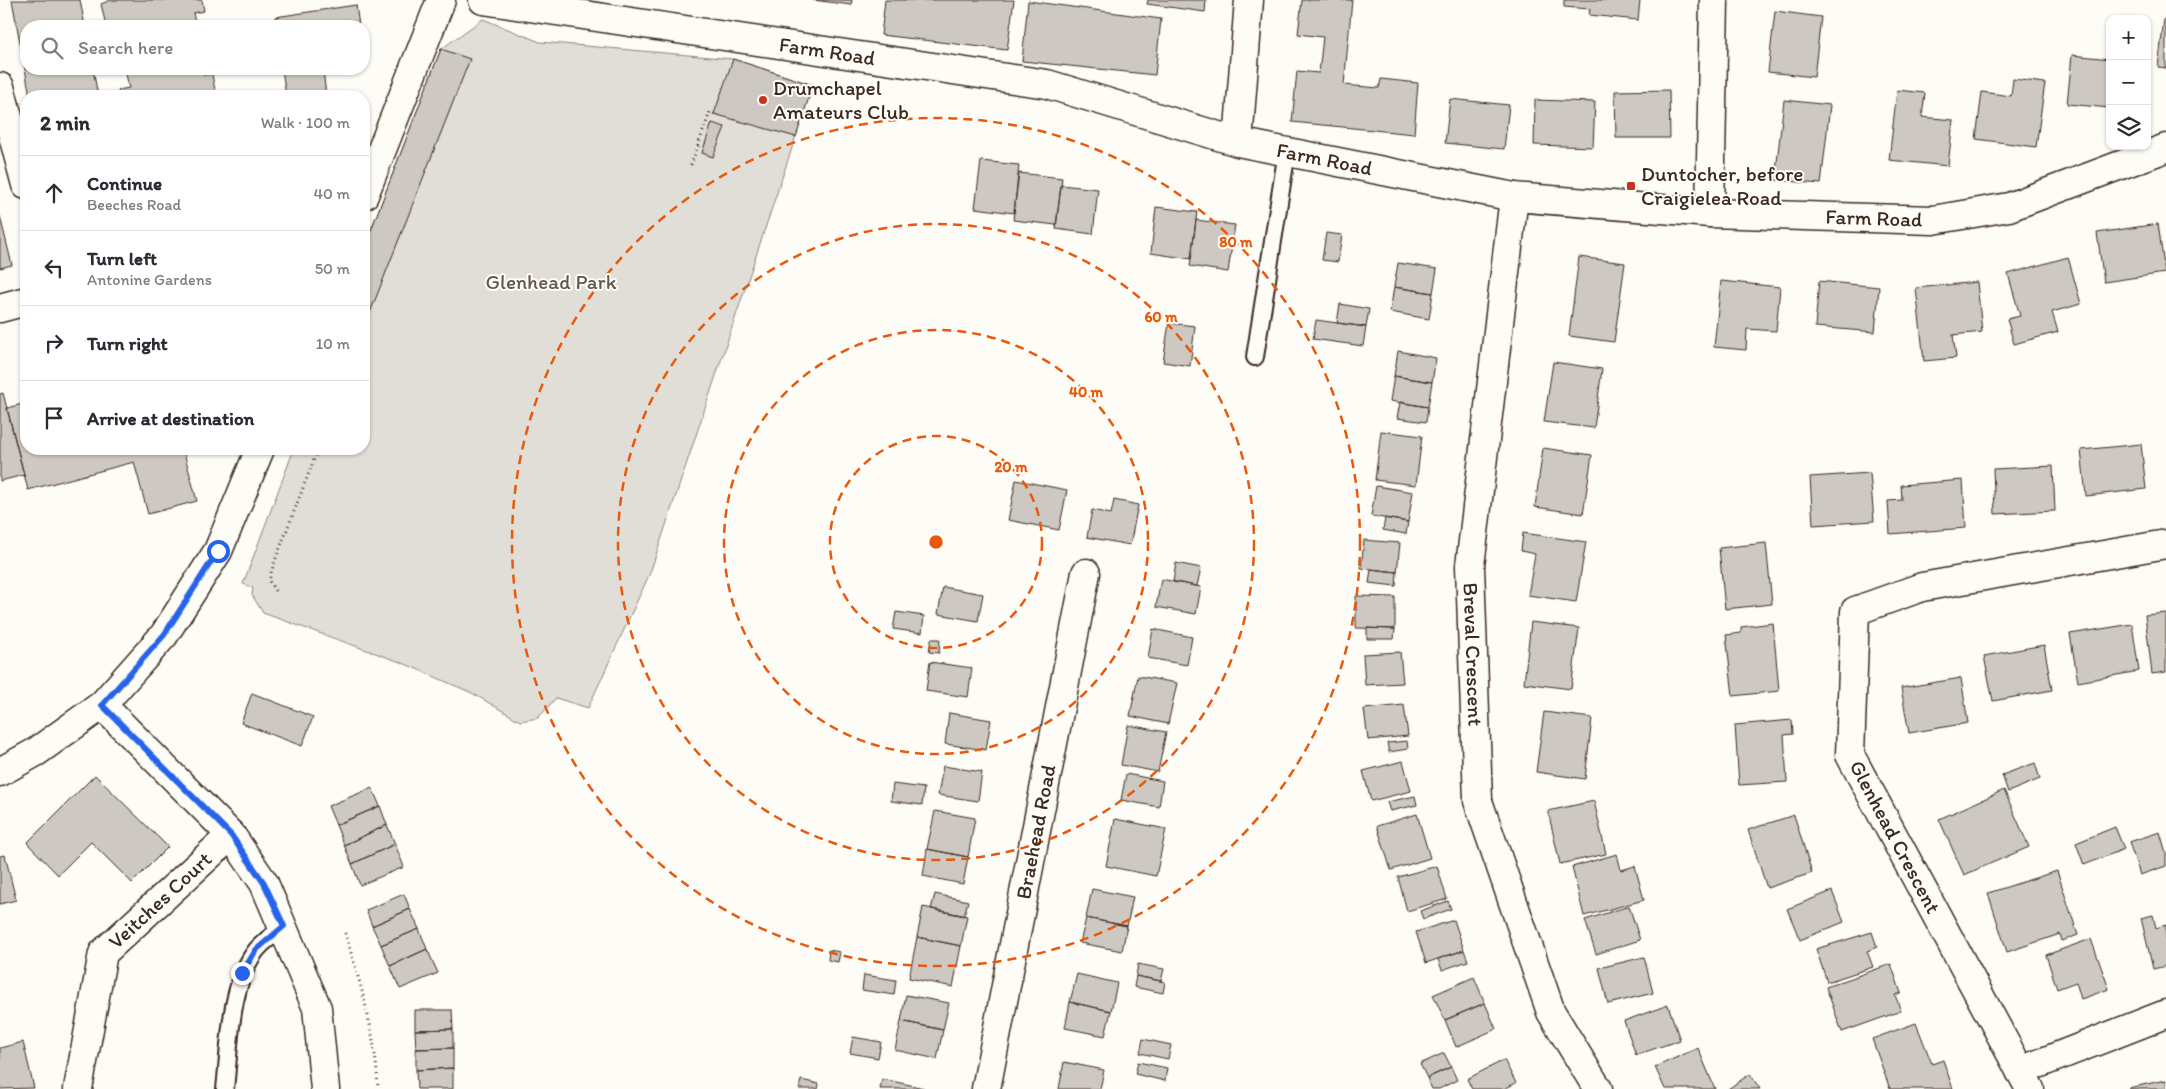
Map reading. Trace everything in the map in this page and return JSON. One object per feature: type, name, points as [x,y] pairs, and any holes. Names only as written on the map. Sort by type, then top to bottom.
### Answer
[{"type":"street","points":[[370,180],[441,0]]},
{"type":"street","name":"Farm Road","points":[[483,0],[1047,84],[1238,142],[1514,197],[1710,213],[1933,220],[2010,207],[2166,148]]},
{"type":"street","points":[[1238,142],[1249,0]]},
{"type":"street","points":[[1710,213],[1714,0]]},
{"type":"street","points":[[2,103],[20,164]]},
{"type":"street","name":"Breval Crescent","points":[[1514,197],[1470,566],[1478,801],[1551,1012],[1598,1089]]},
{"type":"street","points":[[0,308],[20,303]]},
{"type":"street","points":[[0,772],[36,752],[102,705],[164,635],[218,551],[258,455]]},
{"type":"street","name":"Glenhead Crescent","points":[[2025,1080],[1850,755],[1855,611],[1922,587],[2166,544]]},
{"type":"street","name":"Braehead Road","points":[[986,1089],[1086,573]]},
{"type":"street","points":[[102,705],[231,835],[264,883],[284,926],[317,1008],[325,1089]]},
{"type":"street","name":"Veitches Court","points":[[78,1089],[103,953],[231,835]]},
{"type":"street","points":[[2025,1080],[2166,1014]]},
{"type":"lane","points":[[1255,357],[1287,152]]},
{"type":"lane","points":[[225,1089],[232,1023],[242,973],[256,950],[284,926]]},
{"type":"path","points":[[691,165],[710,112],[714,114]]},
{"type":"path","points":[[275,591],[269,581],[273,566],[316,455]]},
{"type":"path","points":[[345,933],[366,998],[377,1065],[378,1089]]},
{"type":"green space","name":"Glenhead Park","points":[[483,19],[540,42],[733,59],[813,85],[650,573],[588,708],[556,698],[538,718],[520,721],[472,693],[403,663],[263,613],[252,595],[253,588],[243,584],[292,455],[370,455],[370,232],[441,49]]},
{"type":"building","points":[[12,0],[80,0],[84,20],[20,20],[20,43]]},
{"type":"building","points":[[111,0],[202,0],[204,11],[193,13],[195,20],[105,20],[101,4]]},
{"type":"building","points":[[813,0],[852,0],[851,5]]},
{"type":"building","points":[[885,0],[1014,0],[1007,50],[881,35]]},
{"type":"building","points":[[1148,0],[1206,0],[1205,12],[1147,4]]},
{"type":"building","points":[[1302,0],[1352,0],[1344,85],[1379,88],[1381,79],[1418,83],[1414,134],[1292,122],[1297,71],[1319,73],[1323,37],[1298,34]]},
{"type":"building","points":[[1564,0],[1640,0],[1638,20],[1589,15],[1590,9],[1564,7]]},
{"type":"building","points":[[1028,1],[1161,19],[1155,75],[1022,61]]},
{"type":"building","points":[[356,5],[358,20],[275,20],[275,17]]},
{"type":"building","points":[[1775,11],[1821,17],[1814,77],[1768,72]]},
{"type":"building","points":[[2164,19],[2166,19],[2166,68],[2158,67]]},
{"type":"building","points":[[441,49],[470,59],[370,313],[370,232]]},
{"type":"building","points":[[2072,55],[2106,59],[2106,108],[2067,104]]},
{"type":"building","name":"Drumchapel Amateurs Club","points":[[733,59],[813,85],[796,137],[714,114]]},
{"type":"building","points":[[26,75],[94,75],[97,90],[29,90]]},
{"type":"building","points":[[126,75],[212,75],[215,90],[118,90],[129,88]]},
{"type":"building","points":[[283,75],[324,75],[325,90],[285,90]]},
{"type":"building","points":[[2013,79],[2045,83],[2036,147],[1976,139],[1982,92],[2011,96]]},
{"type":"building","points":[[1669,90],[1670,138],[1616,138],[1615,91]]},
{"type":"building","points":[[1897,90],[1925,93],[1922,117],[1953,120],[1948,166],[1889,160]]},
{"type":"building","points":[[1450,99],[1509,105],[1504,149],[1445,143]]},
{"type":"building","points":[[1535,100],[1595,102],[1593,147],[1534,145]]},
{"type":"building","points":[[1784,100],[1830,105],[1821,184],[1775,180]]},
{"type":"building","points":[[712,123],[725,127],[713,157],[702,153]]},
{"type":"building","points":[[981,161],[1019,165],[1014,213],[975,208]]},
{"type":"building","points":[[1019,173],[1062,178],[1056,225],[1013,220]]},
{"type":"building","points":[[1061,185],[1098,189],[1093,234],[1056,229]]},
{"type":"building","points":[[1156,207],[1197,212],[1191,259],[1151,253]]},
{"type":"building","points":[[0,216],[12,265],[0,268]]},
{"type":"building","points":[[1196,220],[1235,225],[1228,272],[1190,266]]},
{"type":"building","points":[[2158,224],[2165,273],[2104,282],[2097,233]]},
{"type":"building","points":[[1326,233],[1342,235],[1338,262],[1322,260]]},
{"type":"building","points":[[1579,257],[1625,263],[1614,342],[1569,336]]},
{"type":"building","points":[[2068,257],[2081,304],[2052,312],[2058,332],[2014,344],[2007,319],[2020,316],[2008,274]]},
{"type":"building","points":[[1398,263],[1437,269],[1433,293],[1394,287]]},
{"type":"building","points":[[1721,281],[1780,287],[1776,331],[1747,329],[1746,350],[1714,347]]},
{"type":"building","points":[[1819,281],[1879,287],[1875,332],[1815,327]]},
{"type":"building","points":[[1977,282],[1982,332],[1953,335],[1956,358],[1924,361],[1916,288]]},
{"type":"building","points":[[1394,287],[1433,293],[1429,319],[1390,312]]},
{"type":"building","points":[[1340,304],[1369,309],[1366,327],[1337,323]]},
{"type":"building","points":[[1316,320],[1366,327],[1363,346],[1313,339]]},
{"type":"building","points":[[1169,323],[1195,326],[1190,366],[1163,362]]},
{"type":"building","points":[[1398,351],[1436,358],[1432,382],[1394,376]]},
{"type":"building","points":[[1553,362],[1602,369],[1594,428],[1544,422]]},
{"type":"building","points":[[1394,376],[1432,382],[1428,407],[1390,401]]},
{"type":"building","points":[[3,393],[24,475],[0,481],[0,394]]},
{"type":"building","points":[[1400,402],[1428,407],[1426,422],[1397,418]]},
{"type":"building","points":[[20,405],[20,455],[185,455],[197,501],[148,514],[134,462],[28,490],[7,408]]},
{"type":"building","points":[[1381,431],[1422,436],[1416,485],[1375,480]]},
{"type":"building","points":[[2141,444],[2146,489],[2086,496],[2081,450]]},
{"type":"building","points":[[1543,448],[1592,455],[1583,514],[1535,507]]},
{"type":"building","points":[[2053,466],[2055,511],[1995,514],[1993,469]]},
{"type":"building","points":[[1870,473],[1874,521],[1813,525],[1810,477]]},
{"type":"building","points":[[1016,480],[1067,490],[1059,530],[1008,520]]},
{"type":"building","points":[[1963,480],[1966,528],[1890,534],[1888,501],[1902,500],[1901,485]]},
{"type":"building","points":[[1376,486],[1413,492],[1408,522],[1371,516]]},
{"type":"building","points":[[1114,500],[1138,505],[1130,545],[1087,537],[1092,510],[1111,514]]},
{"type":"building","points":[[1385,518],[1408,522],[1406,534],[1383,530]]},
{"type":"building","points":[[1523,533],[1586,542],[1576,602],[1528,595],[1535,554],[1521,551]]},
{"type":"building","points":[[1364,540],[1400,543],[1397,572],[1361,568]]},
{"type":"building","points":[[1766,543],[1772,604],[1725,609],[1719,548]]},
{"type":"building","points":[[1176,563],[1201,568],[1197,586],[1173,582]]},
{"type":"building","points":[[1371,569],[1397,572],[1396,586],[1369,583]]},
{"type":"building","points":[[1161,579],[1201,587],[1196,614],[1156,607]]},
{"type":"building","points":[[943,587],[983,594],[978,621],[938,614]]},
{"type":"building","points":[[1356,596],[1395,597],[1395,629],[1356,628]]},
{"type":"building","points":[[896,612],[924,616],[922,633],[893,629]]},
{"type":"building","points":[[2166,613],[2166,672],[2152,674],[2145,615]]},
{"type":"building","points":[[1531,622],[1579,628],[1571,689],[1524,683]]},
{"type":"building","points":[[1773,623],[1779,691],[1733,696],[1726,635],[1741,633],[1741,627]]},
{"type":"building","points":[[2132,624],[2139,671],[2078,682],[2070,634]]},
{"type":"building","points":[[1367,628],[1395,629],[1394,639],[1367,639]]},
{"type":"building","points":[[1153,629],[1192,637],[1187,665],[1148,658]]},
{"type":"building","points":[[931,639],[940,639],[939,653],[929,652]]},
{"type":"building","points":[[2044,645],[2052,690],[1993,701],[1984,656]]},
{"type":"building","points":[[1400,652],[1403,683],[1365,685],[1363,654]]},
{"type":"building","points":[[930,662],[972,668],[968,697],[926,691]]},
{"type":"building","points":[[1138,676],[1177,683],[1168,724],[1130,716]]},
{"type":"building","points":[[1961,678],[1968,723],[1909,733],[1901,688]]},
{"type":"building","points":[[252,693],[313,717],[302,746],[241,723]]},
{"type":"building","points":[[1404,705],[1408,736],[1368,740],[1364,709]]},
{"type":"building","points":[[1544,712],[1592,718],[1585,779],[1536,772]]},
{"type":"building","points":[[949,713],[991,720],[986,750],[945,744]]},
{"type":"building","points":[[1792,720],[1793,734],[1784,735],[1787,782],[1739,785],[1735,725]]},
{"type":"building","points":[[1128,725],[1166,732],[1158,772],[1121,765]]},
{"type":"building","points":[[1407,741],[1408,749],[1389,752],[1387,743]]},
{"type":"building","points":[[1403,761],[1411,791],[1371,801],[1363,771]]},
{"type":"building","points":[[2035,763],[2040,779],[2008,792],[2002,775]]},
{"type":"building","points":[[943,766],[982,772],[978,801],[938,795]]},
{"type":"building","points":[[1126,774],[1163,781],[1159,807],[1121,800]]},
{"type":"building","points":[[95,775],[168,847],[132,883],[91,842],[58,875],[27,843]]},
{"type":"building","points":[[893,784],[924,788],[922,805],[891,801]]},
{"type":"building","points":[[372,788],[380,806],[336,825],[328,806]]},
{"type":"building","points":[[2004,790],[2029,847],[1964,875],[1939,819]]},
{"type":"building","points":[[1415,796],[1417,805],[1390,811],[1387,802]]},
{"type":"building","points":[[1594,801],[1606,854],[1560,864],[1548,811]]},
{"type":"building","points":[[380,806],[387,825],[344,845],[336,825]]},
{"type":"building","points":[[935,811],[975,818],[968,857],[927,849]]},
{"type":"building","points":[[1417,814],[1430,858],[1391,870],[1377,826]]},
{"type":"building","points":[[1794,815],[1812,873],[1767,888],[1748,830]]},
{"type":"building","points":[[1115,819],[1166,829],[1156,876],[1106,866]]},
{"type":"building","points":[[387,825],[395,844],[352,864],[344,845]]},
{"type":"building","points":[[2115,827],[2124,849],[2084,865],[2076,843]]},
{"type":"building","points":[[2160,832],[2166,853],[2166,866],[2140,875],[2129,842]]},
{"type":"building","points":[[395,844],[404,867],[360,885],[352,864]]},
{"type":"building","points":[[927,849],[968,857],[963,884],[923,876]]},
{"type":"building","points":[[1617,854],[1621,870],[1635,866],[1644,900],[1584,916],[1572,867]]},
{"type":"building","points":[[5,855],[16,900],[0,904],[0,856]]},
{"type":"building","points":[[1437,866],[1447,899],[1407,911],[1398,877]]},
{"type":"building","points":[[2057,871],[2078,935],[2062,941],[2060,934],[2007,952],[1988,893]]},
{"type":"building","points":[[1092,889],[1133,897],[1127,926],[1086,918]]},
{"type":"building","points":[[1832,891],[1844,922],[1800,940],[1787,909]]},
{"type":"building","points":[[404,894],[410,909],[372,926],[366,910]]},
{"type":"building","points":[[935,894],[968,901],[964,916],[931,909]]},
{"type":"building","points":[[1448,901],[1451,909],[1423,919],[1420,911]]},
{"type":"building","points":[[1629,906],[1640,940],[1596,954],[1585,920]]},
{"type":"building","points":[[923,907],[967,916],[961,946],[917,937]]},
{"type":"building","points":[[410,909],[419,929],[381,945],[372,926]]},
{"type":"building","points":[[2153,915],[2156,928],[2166,925],[2166,966],[2153,969],[2141,918]]},
{"type":"building","points":[[1086,918],[1127,926],[1122,951],[1080,943]]},
{"type":"building","points":[[1454,920],[1464,950],[1426,963],[1416,932]]},
{"type":"building","points":[[419,929],[427,949],[390,966],[381,945]]},
{"type":"building","points":[[1872,932],[1877,947],[1867,951],[1873,967],[1827,982],[1816,949]]},
{"type":"building","points":[[917,937],[961,946],[953,987],[909,978]]},
{"type":"building","points":[[2091,939],[2109,989],[2081,999],[2076,982],[2057,989],[2046,955]]},
{"type":"building","points":[[427,949],[438,973],[400,989],[390,966]]},
{"type":"building","points":[[829,950],[840,952],[838,962],[828,960]]},
{"type":"building","points":[[1464,950],[1468,961],[1442,970],[1438,959]]},
{"type":"building","points":[[1644,957],[1653,993],[1608,1004],[1599,968]]},
{"type":"building","points":[[1138,964],[1164,969],[1161,981],[1136,976]]},
{"type":"building","points":[[1891,964],[1901,993],[1895,995],[1901,1011],[1842,1032],[1826,987]]},
{"type":"building","points":[[1077,974],[1117,983],[1111,1011],[1070,1002]]},
{"type":"building","points":[[864,975],[896,980],[894,995],[862,990]]},
{"type":"building","points":[[1136,976],[1165,982],[1163,993],[1134,987]]},
{"type":"building","points":[[1474,977],[1485,1003],[1445,1020],[1433,995]]},
{"type":"building","points":[[906,995],[949,1003],[943,1030],[901,1021]]},
{"type":"building","points":[[1070,1002],[1111,1011],[1105,1036],[1065,1028]]},
{"type":"building","points":[[1485,1003],[1496,1029],[1456,1047],[1445,1020]]},
{"type":"building","points":[[1668,1005],[1680,1040],[1636,1055],[1624,1021]]},
{"type":"building","points":[[415,1010],[452,1010],[453,1029],[415,1030]]},
{"type":"building","points":[[901,1021],[943,1030],[937,1059],[895,1050]]},
{"type":"building","points":[[1916,1023],[1932,1064],[1943,1060],[1953,1089],[1890,1089],[1872,1039]]},
{"type":"building","points":[[453,1029],[453,1048],[416,1049],[415,1030]]},
{"type":"building","points":[[853,1037],[881,1042],[878,1058],[850,1053]]},
{"type":"building","points":[[1143,1039],[1171,1045],[1168,1059],[1140,1053]]},
{"type":"building","points":[[23,1042],[34,1088],[0,1089],[0,1048]]},
{"type":"building","points":[[453,1048],[453,1068],[416,1070],[416,1049]]},
{"type":"building","points":[[1698,1048],[1715,1089],[1665,1089],[1655,1067]]},
{"type":"building","points":[[1444,1053],[1451,1067],[1427,1078],[1420,1064]]},
{"type":"building","points":[[1504,1060],[1516,1083],[1504,1089],[1472,1089],[1467,1079]]},
{"type":"building","points":[[1064,1062],[1104,1070],[1100,1089],[1059,1089]]},
{"type":"building","points":[[1138,1062],[1167,1068],[1165,1081],[1135,1074]]},
{"type":"building","points":[[1451,1067],[1457,1080],[1439,1089],[1432,1089],[1427,1078]]},
{"type":"building","points":[[453,1068],[453,1089],[417,1089],[416,1070]]},
{"type":"building","points":[[1750,1074],[1760,1089],[1728,1089]]},
{"type":"building","points":[[882,1079],[924,1088],[924,1089],[880,1089]]},
{"type":"building","points":[[801,1080],[819,1084],[818,1089],[799,1089]]},
{"type":"building","points":[[2166,1080],[2166,1089],[2128,1088]]},
{"type":"place","name":"Drumchapel Amateurs Club","points":[[763,100]]},
{"type":"place","name":"Duntocher, before Craigielea Road","points":[[1631,186]]},
{"type":"route","points":[[218,551],[164,635],[102,705],[231,835],[264,883],[284,926],[256,950],[242,973]]}]
